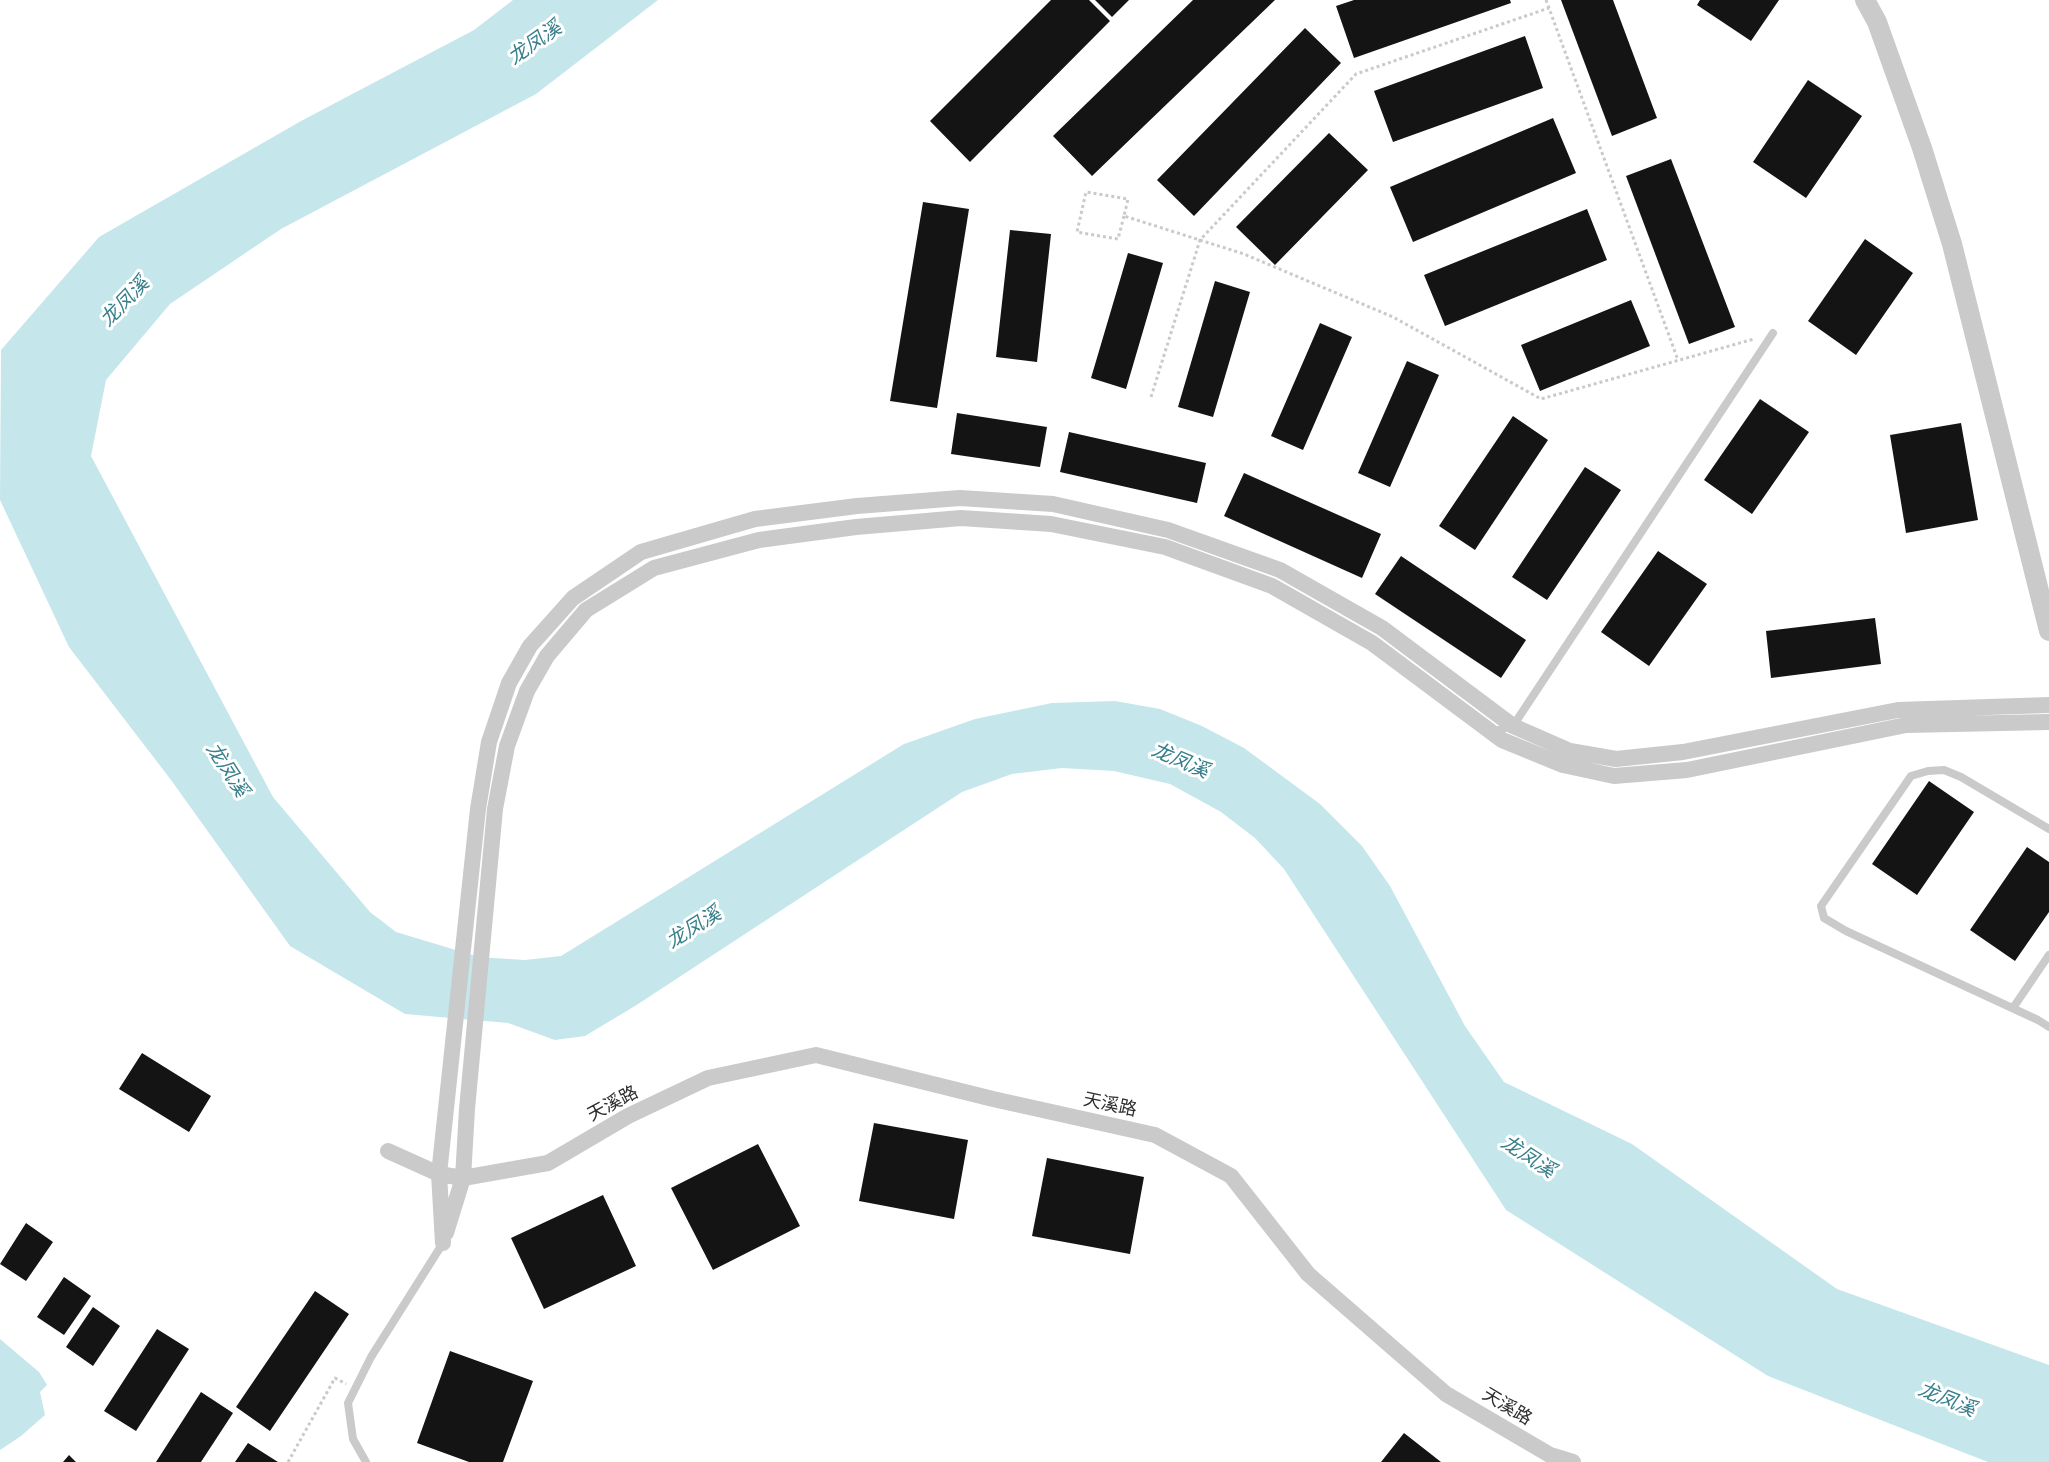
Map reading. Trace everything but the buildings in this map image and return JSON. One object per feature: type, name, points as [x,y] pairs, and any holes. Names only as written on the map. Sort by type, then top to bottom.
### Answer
[{"type":"street","points":[[1865,0],[1877,22],[1922,148],[1952,244],[2049,631]]},
{"type":"street","points":[[443,1243],[439,1174],[478,809],[489,742],[509,683],[530,646],[573,598],[641,552],[755,519],[856,506],[960,498],[1064,506],[1168,530],[1280,570],[1382,628],[1514,726],[1570,751],[1616,759],[1683,752],[1898,710],[2049,705]]},
{"type":"street","points":[[443,1243],[463,1178],[467,1109],[495,809],[507,746],[527,691],[547,656],[586,610],[654,568],[759,540],[856,527],[961,518],[1051,524],[1165,547],[1272,586],[1372,643],[1502,740],[1563,765],[1614,776],[1687,770],[1906,725],[2049,722]]},
{"type":"street","name":"天溪路","points":[[463,1178],[548,1163],[628,1116],[708,1078],[816,1055],[993,1099],[1155,1135],[1231,1176],[1308,1274],[1446,1394],[1550,1455],[1573,1462]]},
{"type":"street","points":[[388,1151],[439,1174],[463,1178]]},
{"type":"lane","points":[[1491,732],[1514,726],[1773,333]]},
{"type":"lane","points":[[1514,726],[1519,747]]},
{"type":"lane","points":[[2049,829],[1961,777],[1944,770],[1928,771],[1911,776],[1821,906],[1824,918],[1846,931],[2013,1008],[2049,1028]]},
{"type":"lane","points":[[2013,1008],[2049,955]]},
{"type":"lane","points":[[366,1462],[354,1439],[348,1403],[372,1357],[443,1243]]},
{"type":"path","points":[[1546,0],[1678,360]]},
{"type":"path","points":[[1151,397],[1200,240],[1356,74],[1549,8]]},
{"type":"path","points":[[1086,192],[1128,199],[1124,216],[1118,239],[1077,232],[1086,192]]},
{"type":"path","points":[[1124,216],[1244,254],[1393,317],[1540,399],[1773,333]]},
{"type":"path","points":[[288,1462],[335,1378],[356,1389]]},
{"type":"water","name":"龙凤溪","points":[[513,0],[658,0],[536,94],[281,229],[170,304],[106,380],[91,456],[273,797],[370,912],[396,932],[479,957],[525,960],[561,956],[904,744],[975,719],[1052,703],[1115,701],[1160,709],[1202,726],[1244,748],[1320,804],[1362,846],[1390,886],[1465,1026],[1504,1082],[1632,1144],[1837,1289],[2049,1365],[2049,1462],[1988,1462],[1768,1376],[1506,1210],[1284,869],[1255,838],[1221,812],[1170,784],[1114,771],[1062,768],[1012,774],[962,792],[635,1006],[585,1036],[555,1040],[508,1023],[405,1014],[290,946],[171,780],[69,647],[0,500],[1,350],[99,237],[301,121],[474,30]]},
{"type":"water","points":[[0,1339],[39,1372],[47,1385],[40,1392],[45,1415],[21,1436],[0,1450]]}]
